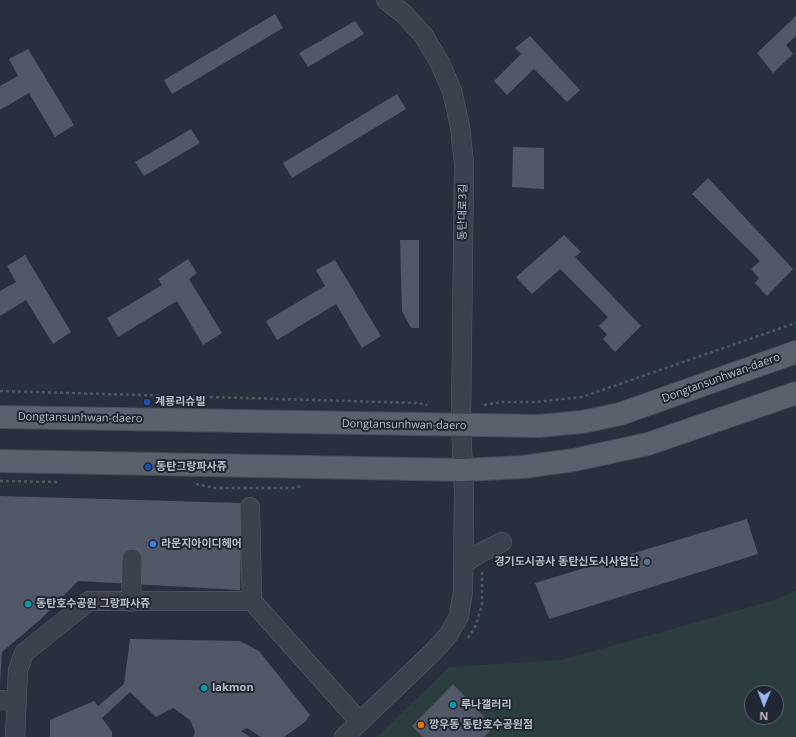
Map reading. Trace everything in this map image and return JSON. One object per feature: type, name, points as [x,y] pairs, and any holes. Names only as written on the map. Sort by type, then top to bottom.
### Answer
[{"type":"main road","name":"Dongtansunhwan-daero","points":[[0,417],[61,418],[462,436],[582,422],[634,409],[796,352]]},
{"type":"main road","points":[[0,461],[463,470],[523,467],[611,453],[692,430],[796,393]]},
{"type":"main road","points":[[0,431],[31,431],[61,418]]},
{"type":"street","name":"동탄대로3길","points":[[344,737],[449,634],[459,616],[464,591],[462,436],[464,164],[460,126],[452,92],[440,63],[424,36],[404,14],[386,0]]},
{"type":"street","points":[[250,507],[252,601],[360,722]]},
{"type":"street","points":[[464,563],[502,542]]},
{"type":"street","points":[[131,602],[132,559]]},
{"type":"street","points":[[15,737],[8,701],[24,653],[89,601],[252,601]]},
{"type":"path","points":[[490,405],[501,402],[535,402],[582,398],[796,324]]},
{"type":"path","points":[[0,391],[418,403],[432,406]]},
{"type":"shaded area","points":[[796,591],[796,737],[377,737],[449,667],[561,660],[772,601]]},
{"type":"building","points":[[275,14],[283,28],[172,94],[164,80]]},
{"type":"building","points":[[796,16],[796,36],[786,45],[793,54],[773,73],[757,53]]},
{"type":"building","points":[[355,21],[364,34],[308,67],[299,53]]},
{"type":"building","points":[[530,36],[580,90],[567,102],[534,69],[507,95],[494,81],[521,54],[515,48]]},
{"type":"building","points":[[28,49],[74,125],[55,137],[29,93],[0,110],[0,86],[18,76],[9,59]]},
{"type":"building","points":[[397,94],[406,109],[292,178],[283,163]]},
{"type":"building","points":[[191,129],[200,143],[144,176],[135,162]]},
{"type":"building","points":[[513,147],[544,148],[544,189],[512,187]]},
{"type":"building","points":[[708,178],[793,269],[767,296],[755,283],[759,278],[751,269],[760,261],[692,194]]},
{"type":"building","points":[[564,235],[581,252],[575,257],[641,326],[615,352],[603,339],[607,335],[599,326],[608,317],[560,269],[532,294],[516,277]]},
{"type":"building","points":[[400,240],[419,240],[419,328],[411,328],[402,311]]},
{"type":"building","points":[[25,255],[71,332],[53,344],[26,300],[0,316],[0,291],[16,282],[7,266]]},
{"type":"building","points":[[188,259],[197,273],[189,279],[222,333],[203,345],[177,301],[118,337],[107,318],[162,285],[158,279]]},
{"type":"building","points":[[335,260],[381,336],[362,348],[336,304],[277,340],[266,321],[325,286],[316,270]]},
{"type":"building","name":"동탄호수공원 그랑파사쥬","points":[[0,496],[242,503],[240,590],[78,581],[41,619],[2,652],[0,682]]},
{"type":"building","points":[[747,519],[758,554],[549,619],[535,583]]},
{"type":"building","name":"lakmon","points":[[130,639],[240,641],[259,651],[310,715],[305,722],[284,737],[261,737],[247,728],[241,731],[250,737],[193,737],[195,732],[190,720],[173,708],[156,717],[130,692],[102,718],[112,732],[112,737],[50,737],[50,720],[94,701],[98,706],[124,684]]},
{"type":"building","name":"루나갤러리","points":[[453,684],[494,727],[484,737],[423,737],[412,726]]},
{"type":"place","name":"계룡리슈빌","points":[[147,402]]},
{"type":"place","name":"동탄그랑파사쥬","points":[[148,467]]},
{"type":"place","name":"라운지아이디헤어","points":[[153,544]]},
{"type":"place","name":"경기도시공사 동탄신도시사업단","points":[[647,562]]},
{"type":"place","name":"동탄호수공원 그랑파사쥬","points":[[28,604]]},
{"type":"place","name":"lakmon","points":[[204,688]]},
{"type":"place","name":"루나갤러리","points":[[453,705]]},
{"type":"place","name":"깡우동 동탄호수공원점","points":[[421,725]]}]
